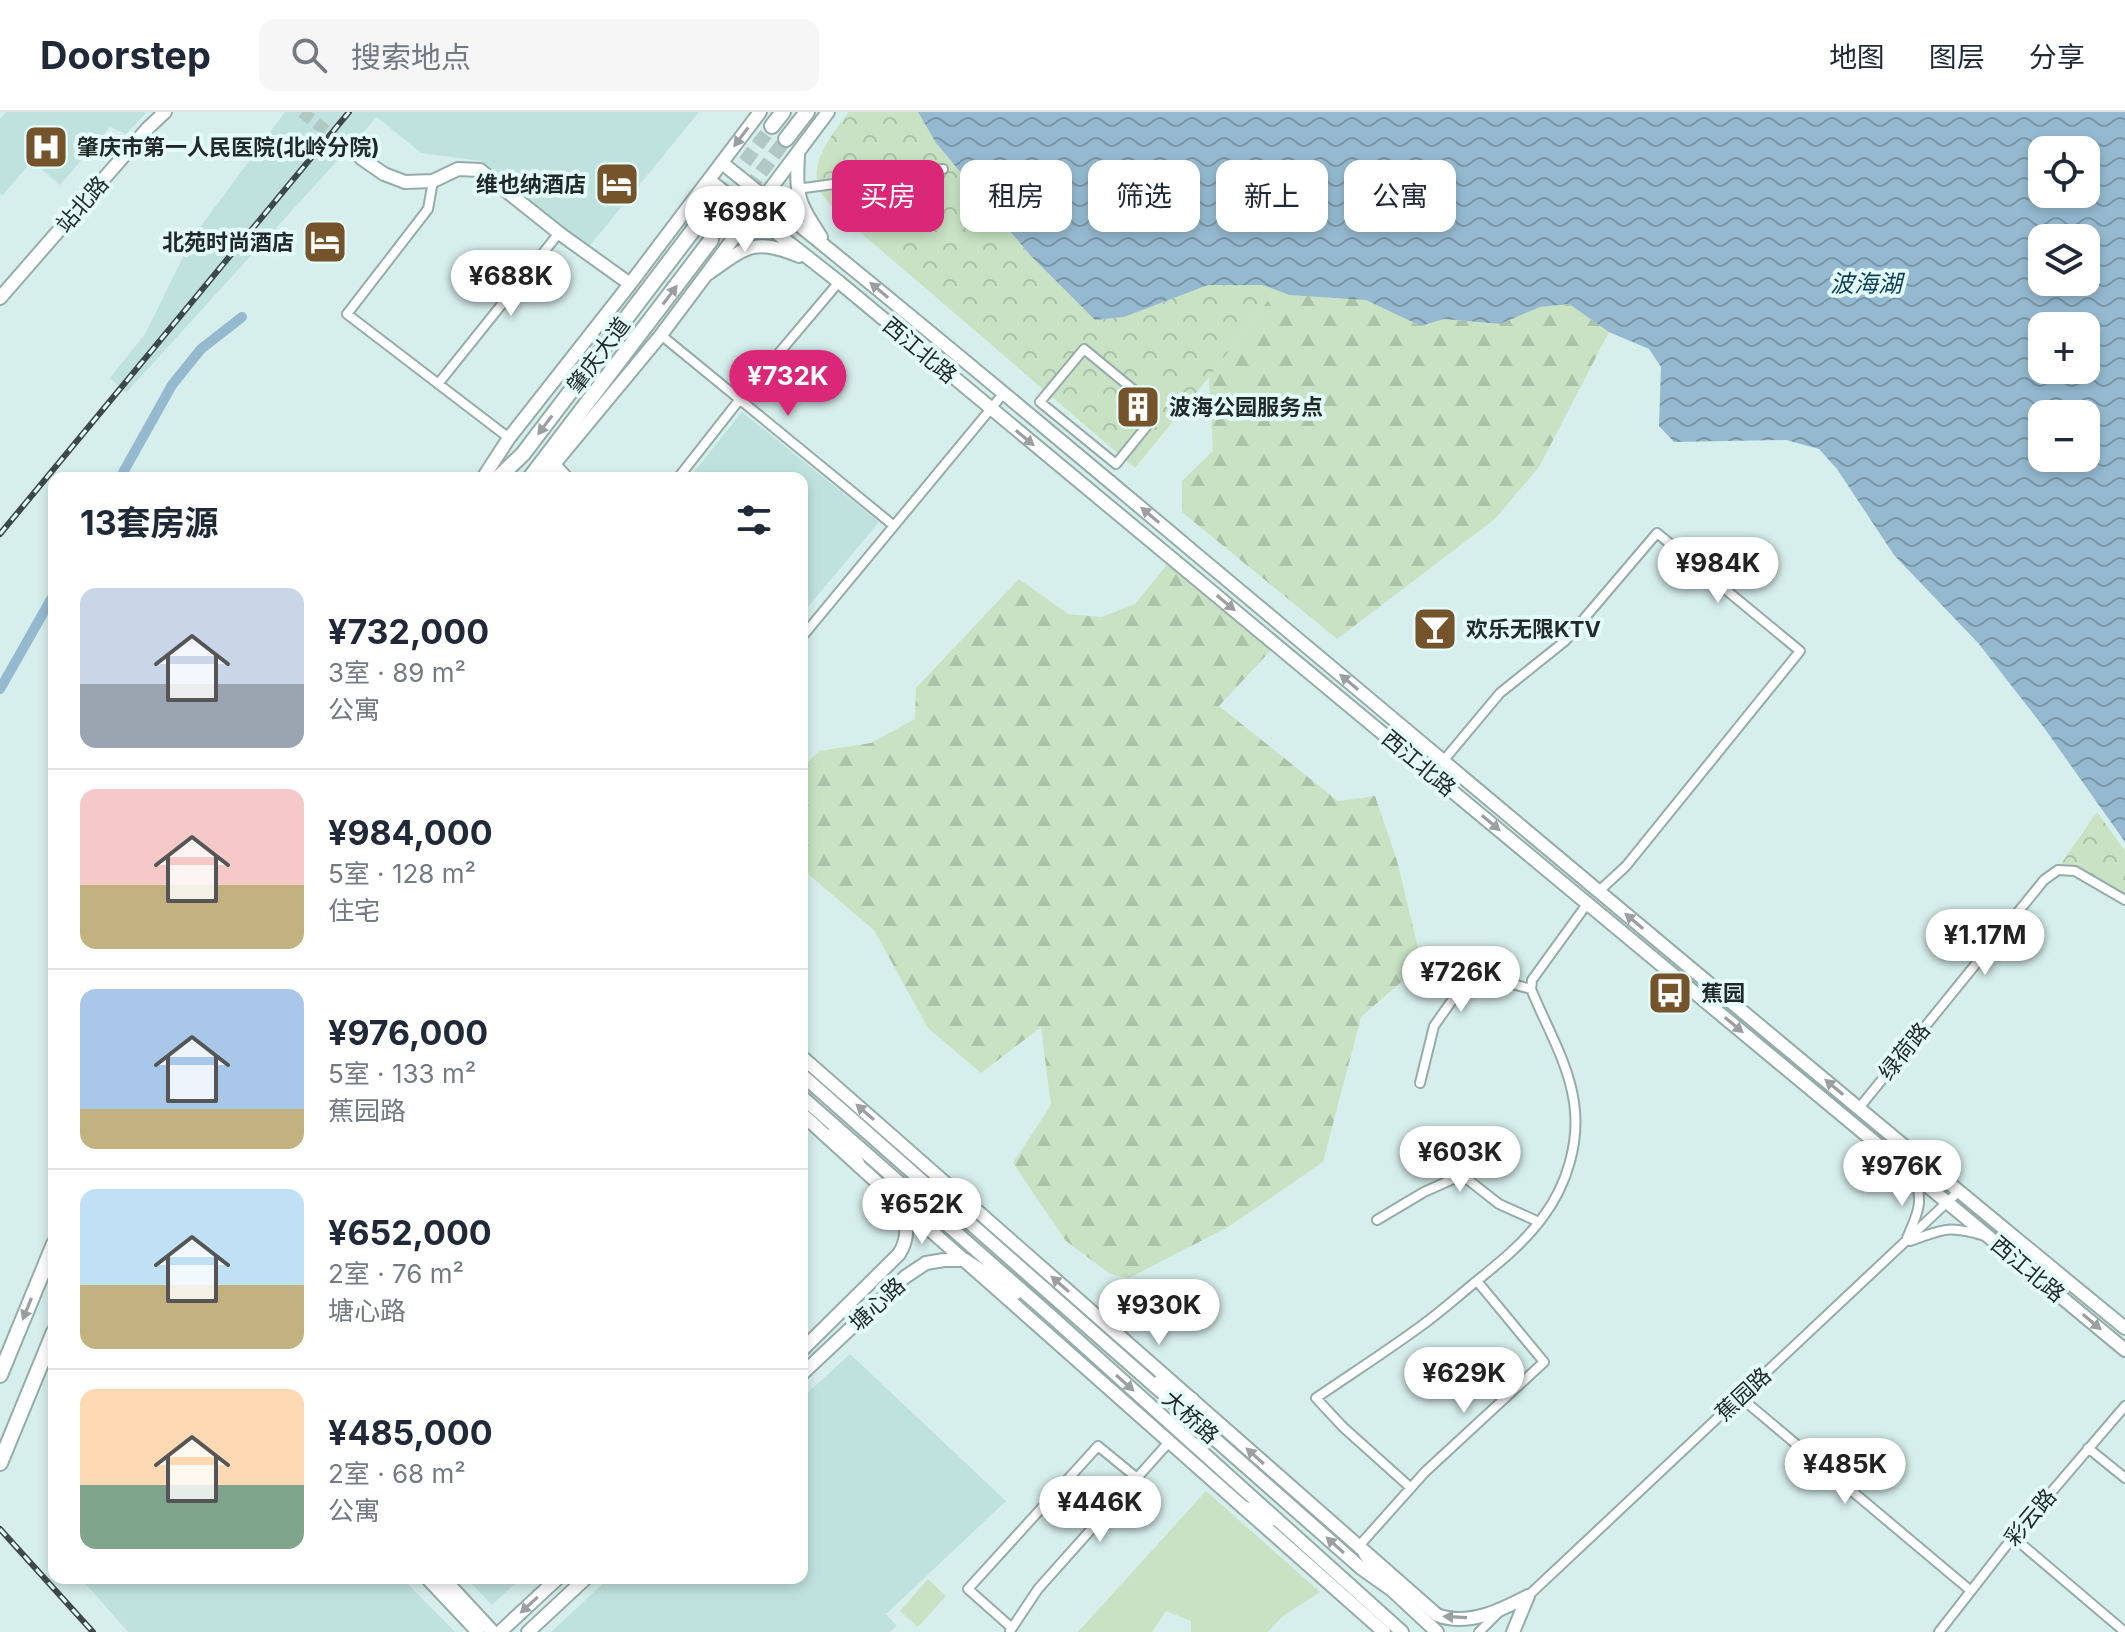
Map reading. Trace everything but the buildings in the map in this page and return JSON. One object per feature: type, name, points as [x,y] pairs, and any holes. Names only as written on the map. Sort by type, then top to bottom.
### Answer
[{"type":"highway","points":[[772,126],[783,112]]},
{"type":"highway","points":[[786,139],[807,112]]},
{"type":"highway","name":"肇庆大道","points":[[504,472],[523,454],[694,229]]},
{"type":"highway","name":"肇庆大道","points":[[535,472],[711,240]]},
{"type":"highway","points":[[0,1375],[48,1259]]},
{"type":"highway","points":[[0,1463],[48,1347]]},
{"type":"main road","name":"站北路","points":[[0,298],[165,112]]},
{"type":"main road","points":[[487,472],[509,438],[760,112]]},
{"type":"main road","points":[[549,472],[661,335],[828,112]]},
{"type":"main road","points":[[709,273],[746,247],[772,246],[815,262],[827,247],[802,207],[797,189],[798,153]]},
{"type":"main road","points":[[361,158],[384,174],[405,182],[433,181],[458,169],[480,170],[630,284]]},
{"type":"main road","name":"西江北路","points":[[722,163],[827,247],[2125,1328]]},
{"type":"main road","name":"西江北路","points":[[709,180],[815,262],[2125,1350]]},
{"type":"main road","points":[[1374,726],[1385,712]]},
{"type":"main road","points":[[808,1062],[1437,1615],[1460,1619],[1481,1616],[1528,1596]]},
{"type":"main road","name":"大桥路","points":[[808,1080],[1437,1632]]},
{"type":"main road","points":[[808,1111],[903,1206],[1384,1632]]},
{"type":"main road","name":"大桥路","points":[[808,1111],[1051,1316],[1402,1632]]},
{"type":"main road","points":[[1894,1158],[1904,1147]]},
{"type":"main road","name":"塘心路","points":[[808,1344],[899,1254],[905,1245],[903,1206]]},
{"type":"main road","points":[[2026,1267],[2036,1256]]},
{"type":"main road","points":[[965,1260],[1051,1316]]},
{"type":"main road","name":"塘心路","points":[[808,1368],[905,1277],[926,1263],[965,1260]]},
{"type":"main road","points":[[1142,1373],[1192,1399]]},
{"type":"main road","points":[[1243,1507],[1282,1523]]},
{"type":"main road","points":[[1362,1550],[1392,1590]]},
{"type":"main road","points":[[433,1584],[478,1632]]},
{"type":"main road","points":[[449,1584],[493,1632]]},
{"type":"main road","points":[[500,1632],[552,1584]]},
{"type":"main road","points":[[528,1632],[580,1584]]},
{"type":"main road","points":[[1513,1632],[1528,1596]]},
{"type":"street","points":[[433,181],[428,209],[347,314],[509,438]]},
{"type":"street","points":[[797,189],[832,184]]},
{"type":"street","points":[[438,384],[559,233]]},
{"type":"street","points":[[683,472],[839,282]]},
{"type":"street","points":[[661,335],[893,525]]},
{"type":"street","points":[[1084,349],[1135,391],[1122,407],[1146,427],[1116,464],[1040,402],[1084,349]]},
{"type":"street","points":[[808,630],[1003,394]]},
{"type":"street","points":[[556,464],[563,472]]},
{"type":"street","points":[[1444,760],[1500,693],[1565,641],[1657,533],[1800,651],[1626,866],[1599,891]]},
{"type":"street","name":"绿荷路","points":[[1859,1108],[2044,880],[2058,870],[2075,871],[2125,900]]},
{"type":"street","points":[[1411,1488],[1343,1427],[1316,1398],[1422,1325],[1522,1242],[1545,1215],[1566,1175],[1575,1142],[1575,1103],[1566,1069],[1531,989],[1532,980],[1587,904]]},
{"type":"street","points":[[1420,1083],[1434,1026],[1465,982],[1475,977],[1486,977],[1531,989]]},
{"type":"street","points":[[1905,1243],[1920,1201],[1912,1173]]},
{"type":"street","points":[[1377,1220],[1424,1192],[1462,1175],[1499,1204],[1539,1222]]},
{"type":"street","name":"蕉园路","points":[[1528,1596],[1958,1192]]},
{"type":"street","points":[[1905,1243],[1953,1228],[1989,1237]]},
{"type":"street","points":[[1362,1550],[1434,1464],[1544,1362],[1477,1281]]},
{"type":"street","points":[[1740,1397],[1971,1591]]},
{"type":"street","name":"彩云路","points":[[1939,1632],[2013,1537],[2125,1406]]},
{"type":"street","points":[[1137,1478],[1098,1446],[968,1589],[1011,1630],[1038,1589],[1137,1478],[1169,1442]]},
{"type":"street","points":[[2088,1448],[2125,1478]]},
{"type":"street","points":[[2013,1537],[2125,1632]]},
{"type":"street","points":[[1479,1632],[1502,1609]]},
{"type":"street","points":[[1505,1632],[1520,1616]]},
{"type":"shaded area","name":"肇庆市第一人民医院(北岭分院)","points":[[6,112],[146,113],[126,134],[110,127],[60,185],[32,161],[2,196],[0,119]]},
{"type":"shaded area","points":[[285,112],[699,112],[588,248],[481,161],[421,153],[377,117],[126,393],[110,378],[145,334],[193,237]]},
{"type":"shaded area","points":[[742,412],[879,522],[808,607],[808,472],[694,472]]},
{"type":"shaded area","points":[[850,1354],[1006,1501],[886,1614],[897,1626],[890,1632],[551,1632],[603,1584],[808,1584],[808,1392]]},
{"type":"shaded area","points":[[86,1584],[408,1584],[455,1632],[128,1632]]},
{"type":"shaded area","points":[[472,1584],[515,1584],[492,1605]]},
{"type":"green space","points":[[849,112],[918,112],[936,143],[960,172],[960,232],[1011,232],[1095,320],[1124,317],[1208,285],[1263,285],[1276,290],[1135,468],[860,232],[944,232],[944,160],[832,160],[832,206],[819,188],[817,178],[820,157]]},
{"type":"green space","points":[[1276,290],[1289,295],[1366,299],[1421,326],[1444,319],[1500,324],[1540,307],[1569,304],[1609,332],[1539,467],[1495,519],[1337,639],[1182,512],[1182,481],[1213,451],[1209,377]]},
{"type":"green space","points":[[1170,561],[1273,648],[1219,706],[1338,801],[1375,796],[1397,861],[1422,964],[1361,1017],[1323,1162],[1228,1227],[1129,1278],[1110,1274],[1066,1241],[1013,1163],[1051,1105],[1041,1027],[981,1073],[928,1028],[874,930],[808,874],[808,762],[819,751],[871,743],[915,719],[916,688],[1019,579],[1068,614],[1102,617],[1135,604]]},
{"type":"green space","points":[[2097,812],[2125,851],[2125,897],[2061,864]]},
{"type":"green space","points":[[1206,1491],[1320,1592],[1283,1616],[1268,1632],[1191,1632],[1191,1621],[1166,1611],[1152,1632],[1078,1632]]},
{"type":"green space","points":[[928,1579],[946,1596],[918,1627],[900,1611]]},
{"type":"water","name":"波海湖","points":[[918,112],[2125,112],[2125,842],[2045,729],[1979,644],[1894,555],[1837,469],[1819,449],[1786,440],[1674,442],[1659,426],[1661,367],[1649,349],[1609,332],[1569,304],[1540,307],[1500,324],[1444,319],[1421,326],[1366,300],[1289,295],[1263,285],[1208,285],[1124,317],[1095,320],[1011,232],[1072,232],[1072,160],[960,160],[960,172],[936,143]]},
{"type":"waterway","points":[[123,472],[172,385],[201,349],[242,317]]},
{"type":"waterway","points":[[0,689],[48,605]]},
{"type":"tunnel","points":[[302,112],[361,158]]},
{"type":"tunnel","points":[[694,229],[772,126]]},
{"type":"tunnel","points":[[711,240],[786,139]]},
{"type":"railway","points":[[51,472],[349,112]]},
{"type":"railway","points":[[0,534],[48,476]]},
{"type":"railway","points":[[0,1529],[48,1582]]},
{"type":"railway","points":[[50,1584],[93,1632]]},
{"type":"place","name":"肇庆市第一人民医院(北岭分院)","points":[[46,147]]},
{"type":"place","name":"维也纳酒店","points":[[617,184]]},
{"type":"place","name":"北苑时尚酒店","points":[[325,242]]},
{"type":"place","name":"波海公园服务点","points":[[1138,407]]},
{"type":"place","name":"欢乐无限KTV","points":[[1435,629]]},
{"type":"place","name":"蕉园","points":[[1670,993]]}]
